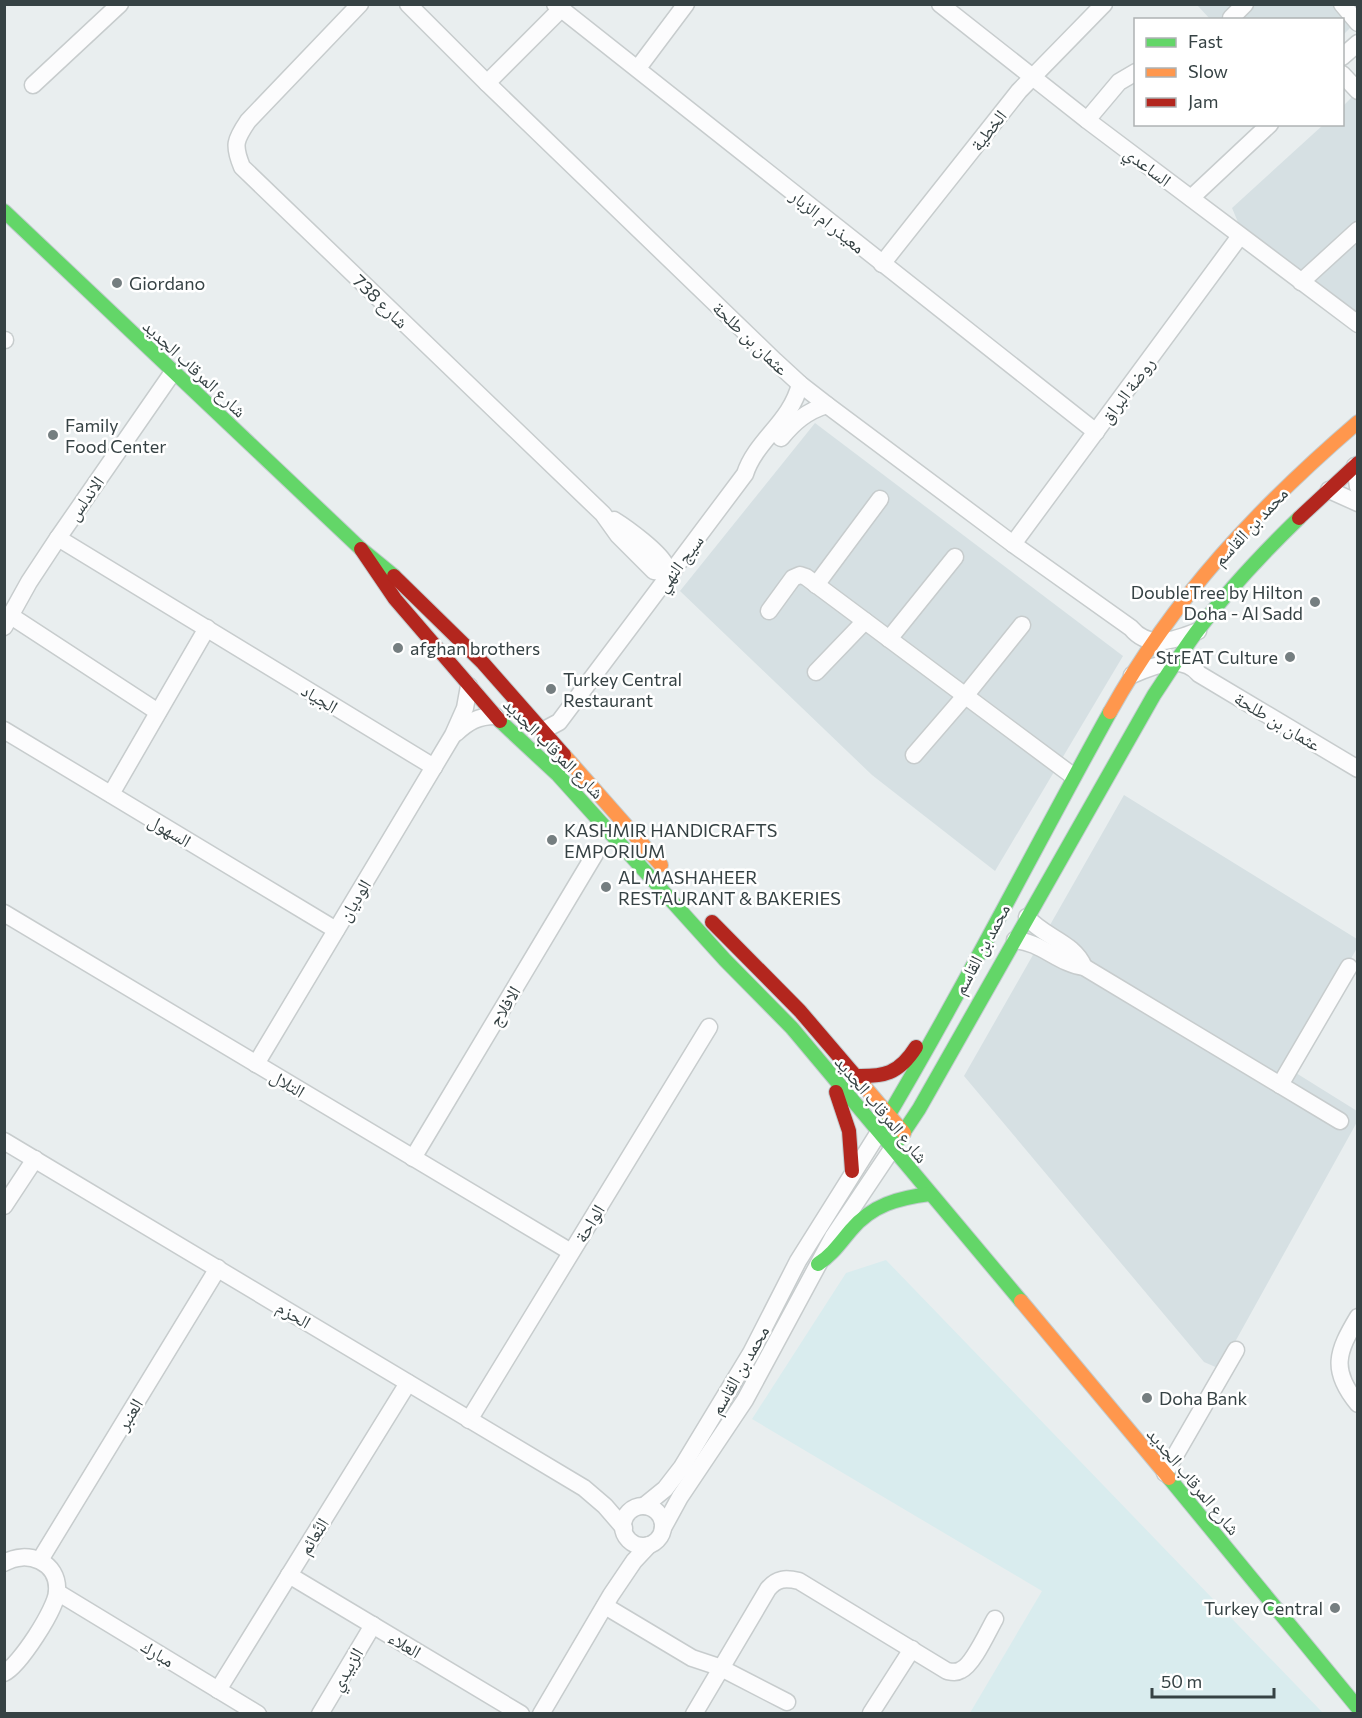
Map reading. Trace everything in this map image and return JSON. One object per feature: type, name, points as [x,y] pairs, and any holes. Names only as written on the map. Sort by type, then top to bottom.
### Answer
[{"type":"street","points":[[33,85],[120,4]]},
{"type":"street","name":"شارع 738","points":[[360,4],[248,121],[237,137],[236,152],[242,167],[603,514],[636,536],[663,560],[669,574]]},
{"type":"street","name":"عثمان بن طلحة","points":[[408,4],[800,384],[1012,544],[1131,628],[1140,637],[1152,642]]},
{"type":"street","points":[[638,68],[686,4]]},
{"type":"street","name":"الساعدي","points":[[940,4],[1087,120],[1358,324]]},
{"type":"street","name":"الخطية","points":[[882,264],[1031,77],[1104,4]]},
{"type":"street","points":[[1231,18],[1245,4]]},
{"type":"street","points":[[1342,4],[1358,23]]},
{"type":"street","name":"معيذر ام الزبار","points":[[487,83],[558,7],[1096,432]]},
{"type":"street","points":[[1344,55],[1358,43]]},
{"type":"street","points":[[1087,120],[1119,82],[1134,73]]},
{"type":"street","points":[[1344,76],[1358,91]]},
{"type":"street","points":[[1191,198],[1267,126]]},
{"type":"street","name":"شارع المرقاب الجديد","points":[[4,211],[361,549],[383,565],[475,656],[544,730],[669,874]]},
{"type":"street","points":[[1301,282],[1358,230]]},
{"type":"street","name":"روضة البراق","points":[[1012,544],[1240,236]]},
{"type":"street","name":"الاندلس","points":[[8,622],[29,582],[58,537],[173,372]]},
{"type":"street","name":"سيج النهي","points":[[544,730],[559,722],[745,474],[754,457],[789,412],[800,384]]},
{"type":"street","points":[[745,474],[756,467],[799,419],[827,405]]},
{"type":"street","name":"محمد بن القاسم","points":[[642,1506],[665,1489],[682,1467],[751,1353],[788,1279],[889,1115],[957,994],[1073,776],[1152,642],[1239,535],[1326,448],[1358,422]]},
{"type":"street","points":[[1356,465],[1358,487]]},
{"type":"street","name":"محمد بن القاسم","points":[[663,1528],[680,1497],[745,1400],[818,1263],[850,1210],[919,1109],[1139,719],[1164,680],[1198,631],[1264,556],[1356,465]]},
{"type":"street","points":[[1329,490],[1358,503]]},
{"type":"street","points":[[816,585],[880,500]]},
{"type":"street","name":"الجياد","points":[[58,537],[434,767]]},
{"type":"street","name":"شارع المرقاب الجديد","points":[[361,549],[395,598],[495,716],[570,788],[725,960],[777,1011],[1165,1473],[1358,1708]]},
{"type":"street","points":[[889,639],[955,557]]},
{"type":"street","points":[[769,611],[793,578],[797,575],[806,577],[1073,776]]},
{"type":"street","points":[[1131,628],[1168,620]]},
{"type":"street","points":[[816,672],[866,621]]},
{"type":"street","points":[[8,622],[158,712]]},
{"type":"street","points":[[914,755],[1022,626]]},
{"type":"street","points":[[111,794],[207,628]]},
{"type":"street","points":[[1152,642],[1182,637],[1198,631]]},
{"type":"street","points":[[441,652],[463,664],[519,720],[544,730]]},
{"type":"street","points":[[1132,675],[1176,662]]},
{"type":"street","name":"عثمان بن طلحة","points":[[1176,662],[1189,665],[1199,674],[1358,769]]},
{"type":"street","points":[[1164,680],[1175,675],[1199,674]]},
{"type":"street","name":"الوديان","points":[[256,1064],[453,735],[465,708],[469,686]]},
{"type":"street","name":"الوديان","points":[[453,735],[470,721],[495,716]]},
{"type":"street","name":"السهول","points":[[4,730],[336,930]]},
{"type":"street","name":"الافلاج","points":[[413,1158],[595,854]]},
{"type":"street","name":"التلال","points":[[4,913],[572,1252]]},
{"type":"street","name":"شارع المرقاب الجديد","points":[[705,914],[800,1011],[904,1133]]},
{"type":"street","points":[[1027,917],[1036,927],[1072,950],[1084,967]]},
{"type":"street","points":[[1015,940],[1033,943],[1068,963],[1084,967],[1340,1121]]},
{"type":"street","points":[[1280,1085],[1349,967]]},
{"type":"street","points":[[854,1076],[885,1075],[902,1067],[914,1052],[939,1008],[957,994]]},
{"type":"street","name":"الواحة","points":[[470,1420],[709,1027]]},
{"type":"street","points":[[825,1068],[841,1103],[850,1131],[853,1144],[852,1172]]},
{"type":"street","name":"الحزم","points":[[4,1142],[584,1488],[611,1499],[642,1506]]},
{"type":"street","points":[[4,1206],[35,1159]]},
{"type":"street","points":[[818,1263],[832,1254],[857,1223],[873,1208],[898,1197],[930,1194]]},
{"type":"street","name":"العنبر","points":[[40,1560],[218,1268]]},
{"type":"street","points":[[1358,1317],[1340,1350],[1338,1369],[1346,1390],[1358,1404]]},
{"type":"street","points":[[1165,1473],[1236,1350]]},
{"type":"street","name":"النًعائم","points":[[218,1690],[408,1383]]},
{"type":"street","name":"الحزم","points":[[584,1488],[605,1506],[625,1531]]},
{"type":"street","points":[[541,1713],[634,1561],[658,1539],[663,1528],[660,1516],[650,1508],[642,1506],[629,1512],[626,1516],[622,1559],[609,1600]]},
{"type":"street","points":[[625,1531],[635,1544],[649,1545]]},
{"type":"street","points":[[4,1563],[17,1557],[29,1556],[40,1560],[50,1568],[56,1580],[57,1592],[54,1604],[21,1659],[12,1670],[4,1673]]},
{"type":"street","name":"العلاء","points":[[289,1575],[521,1713]]},
{"type":"street","points":[[694,1713],[719,1668],[774,1582],[787,1578],[800,1581],[947,1671],[963,1670],[995,1619]]},
{"type":"street","name":"مبارك","points":[[57,1592],[258,1713]]},
{"type":"street","points":[[609,1600],[692,1658],[719,1668],[787,1702]]},
{"type":"street","name":"الزبيدي","points":[[320,1713],[373,1625]]},
{"type":"street","points":[[872,1713],[912,1649]]},
{"type":"shaded area","points":[[1197,5],[1357,5],[1357,21],[1344,34],[1344,18],[1209,18]]},
{"type":"shaded area","points":[[1357,92],[1357,325],[1246,241],[1232,208],[1322,126],[1344,126],[1344,105]]},
{"type":"shaded area","points":[[815,423],[1123,656],[995,871],[872,775],[680,591]]},
{"type":"shaded area","points":[[1124,795],[1357,939],[1357,948],[1288,1068],[1357,1111],[1357,1122],[1220,1369],[1204,1362],[964,1076]]},
{"type":"shaded area","points":[[886,1260],[1323,1713],[970,1713],[1042,1591],[752,1419],[846,1273]]},
{"type":"traffic: fast","points":[[4,211],[361,549],[394,576]]},
{"type":"traffic: fast","points":[[895,1145],[919,1109],[1154,695],[1192,638],[1221,601],[1299,518]]},
{"type":"traffic: fast","points":[[881,1128],[969,973],[1110,712]]},
{"type":"traffic: fast","points":[[500,721],[558,775],[725,960],[792,1028],[1021,1301]]},
{"type":"traffic: fast","points":[[818,1264],[832,1253],[859,1221],[868,1214],[886,1204],[930,1194]]},
{"type":"traffic: fast","points":[[1169,1478],[1358,1708]]},
{"type":"traffic: slow","points":[[1110,712],[1162,630],[1220,556],[1286,487],[1358,422]]},
{"type":"traffic: slow","points":[[564,755],[661,865]]},
{"type":"traffic: slow","points":[[853,1073],[904,1133]]},
{"type":"traffic: slow","points":[[1021,1301],[1169,1478]]},
{"type":"traffic: jam","points":[[1299,518],[1358,463]]},
{"type":"traffic: jam","points":[[361,549],[395,599],[500,721]]},
{"type":"traffic: jam","points":[[394,576],[483,663],[564,755]]},
{"type":"traffic: jam","points":[[712,922],[800,1011],[853,1073]]},
{"type":"traffic: jam","points":[[854,1076],[874,1076],[890,1072],[903,1063],[916,1047]]},
{"type":"traffic: jam","points":[[836,1092],[849,1131],[852,1171]]},
{"type":"place","name":"Giordano","points":[[117,283]]},
{"type":"place","name":"Family Food Center","points":[[53,435]]},
{"type":"place","name":"DoubleTree by Hilton Doha - Al Sadd","points":[[1315,602]]},
{"type":"place","name":"afghan brothers","points":[[398,648]]},
{"type":"place","name":"StrEAT Culture","points":[[1290,657]]},
{"type":"place","name":"Turkey Central Restaurant","points":[[551,689]]},
{"type":"place","name":"KASHMIR HANDICRAFTS EMPORIUM","points":[[552,840]]},
{"type":"place","name":"AL MASHAHEER RESTAURANT & BAKERIES","points":[[606,887]]},
{"type":"place","name":"Doha Bank","points":[[1147,1398]]},
{"type":"place","name":"Turkey Central","points":[[1335,1608]]}]
